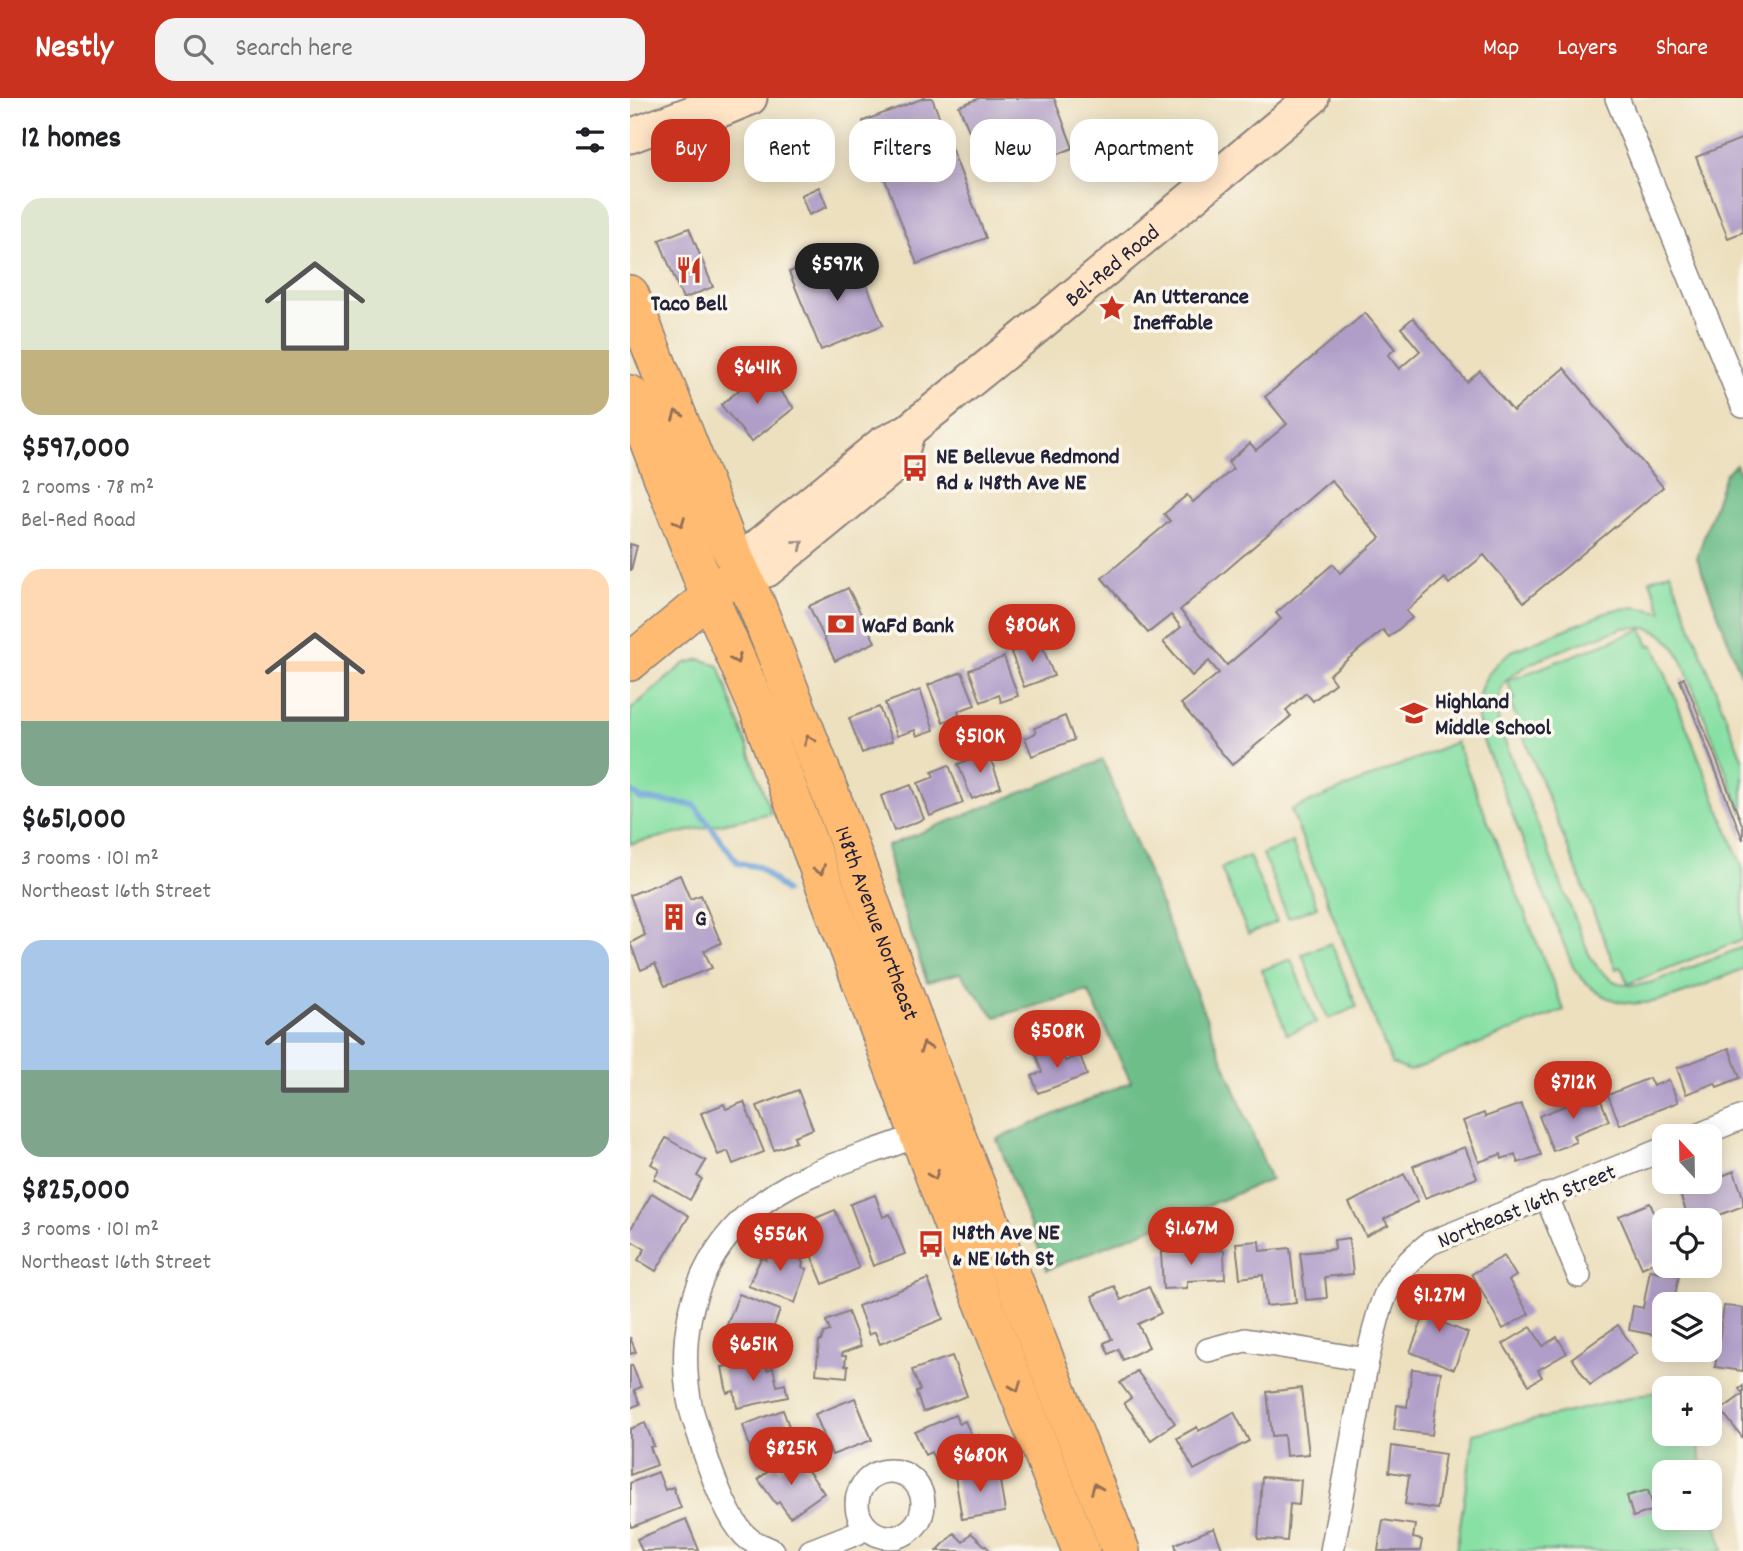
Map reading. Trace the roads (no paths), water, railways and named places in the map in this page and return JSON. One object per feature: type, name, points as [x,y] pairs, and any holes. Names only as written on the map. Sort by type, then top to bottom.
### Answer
[{"type":"main road","points":[[630,136],[694,112],[718,111],[750,98]]},
{"type":"main road","name":"Bel-Red Road","points":[[630,662],[740,571],[757,547],[882,444],[908,431],[1312,98]]},
{"type":"main road","points":[[630,160],[699,131],[718,111]]},
{"type":"main road","name":"148th Avenue Northeast","points":[[630,294],[712,506],[757,606],[834,803],[964,1155],[1121,1551]]},
{"type":"main road","name":"148th Avenue Northeast","points":[[630,394],[709,596],[758,711],[918,1135],[1081,1551]]},
{"type":"main road","points":[[905,1098],[919,1094],[932,1096],[964,1155]]},
{"type":"street","points":[[1617,98],[1743,406]]},
{"type":"street","points":[[1722,1126],[1743,1117]]},
{"type":"street","points":[[773,1551],[749,1539],[728,1511],[702,1444],[689,1400],[685,1354],[689,1314],[701,1277],[720,1244],[757,1205],[792,1184],[918,1135]]},
{"type":"street","name":"Northeast 16th Street","points":[[1332,1551],[1367,1360],[1382,1302],[1392,1279],[1430,1243],[1652,1154]]},
{"type":"street","points":[[1546,1195],[1579,1276]]},
{"type":"street","points":[[1208,1350],[1245,1340],[1367,1360]]},
{"type":"street","points":[[811,1551],[866,1527]]},
{"type":"waterway","points":[[630,791],[641,799],[694,805],[738,863],[759,867],[785,891]]},
{"type":"place","name":"Taco Bell","points":[[689,270]]},
{"type":"place","name":"An Utterance Ineffable","points":[[1112,308]]},
{"type":"place","name":"NE Bellevue Redmond Rd & 148th Ave NE","points":[[915,468]]},
{"type":"place","name":"WaFd Bank","points":[[841,624]]},
{"type":"place","name":"Highland Middle School","points":[[1414,713]]},
{"type":"place","name":"G","points":[[674,917]]},
{"type":"place","name":"148th Ave NE & NE 16th St","points":[[931,1244]]}]
